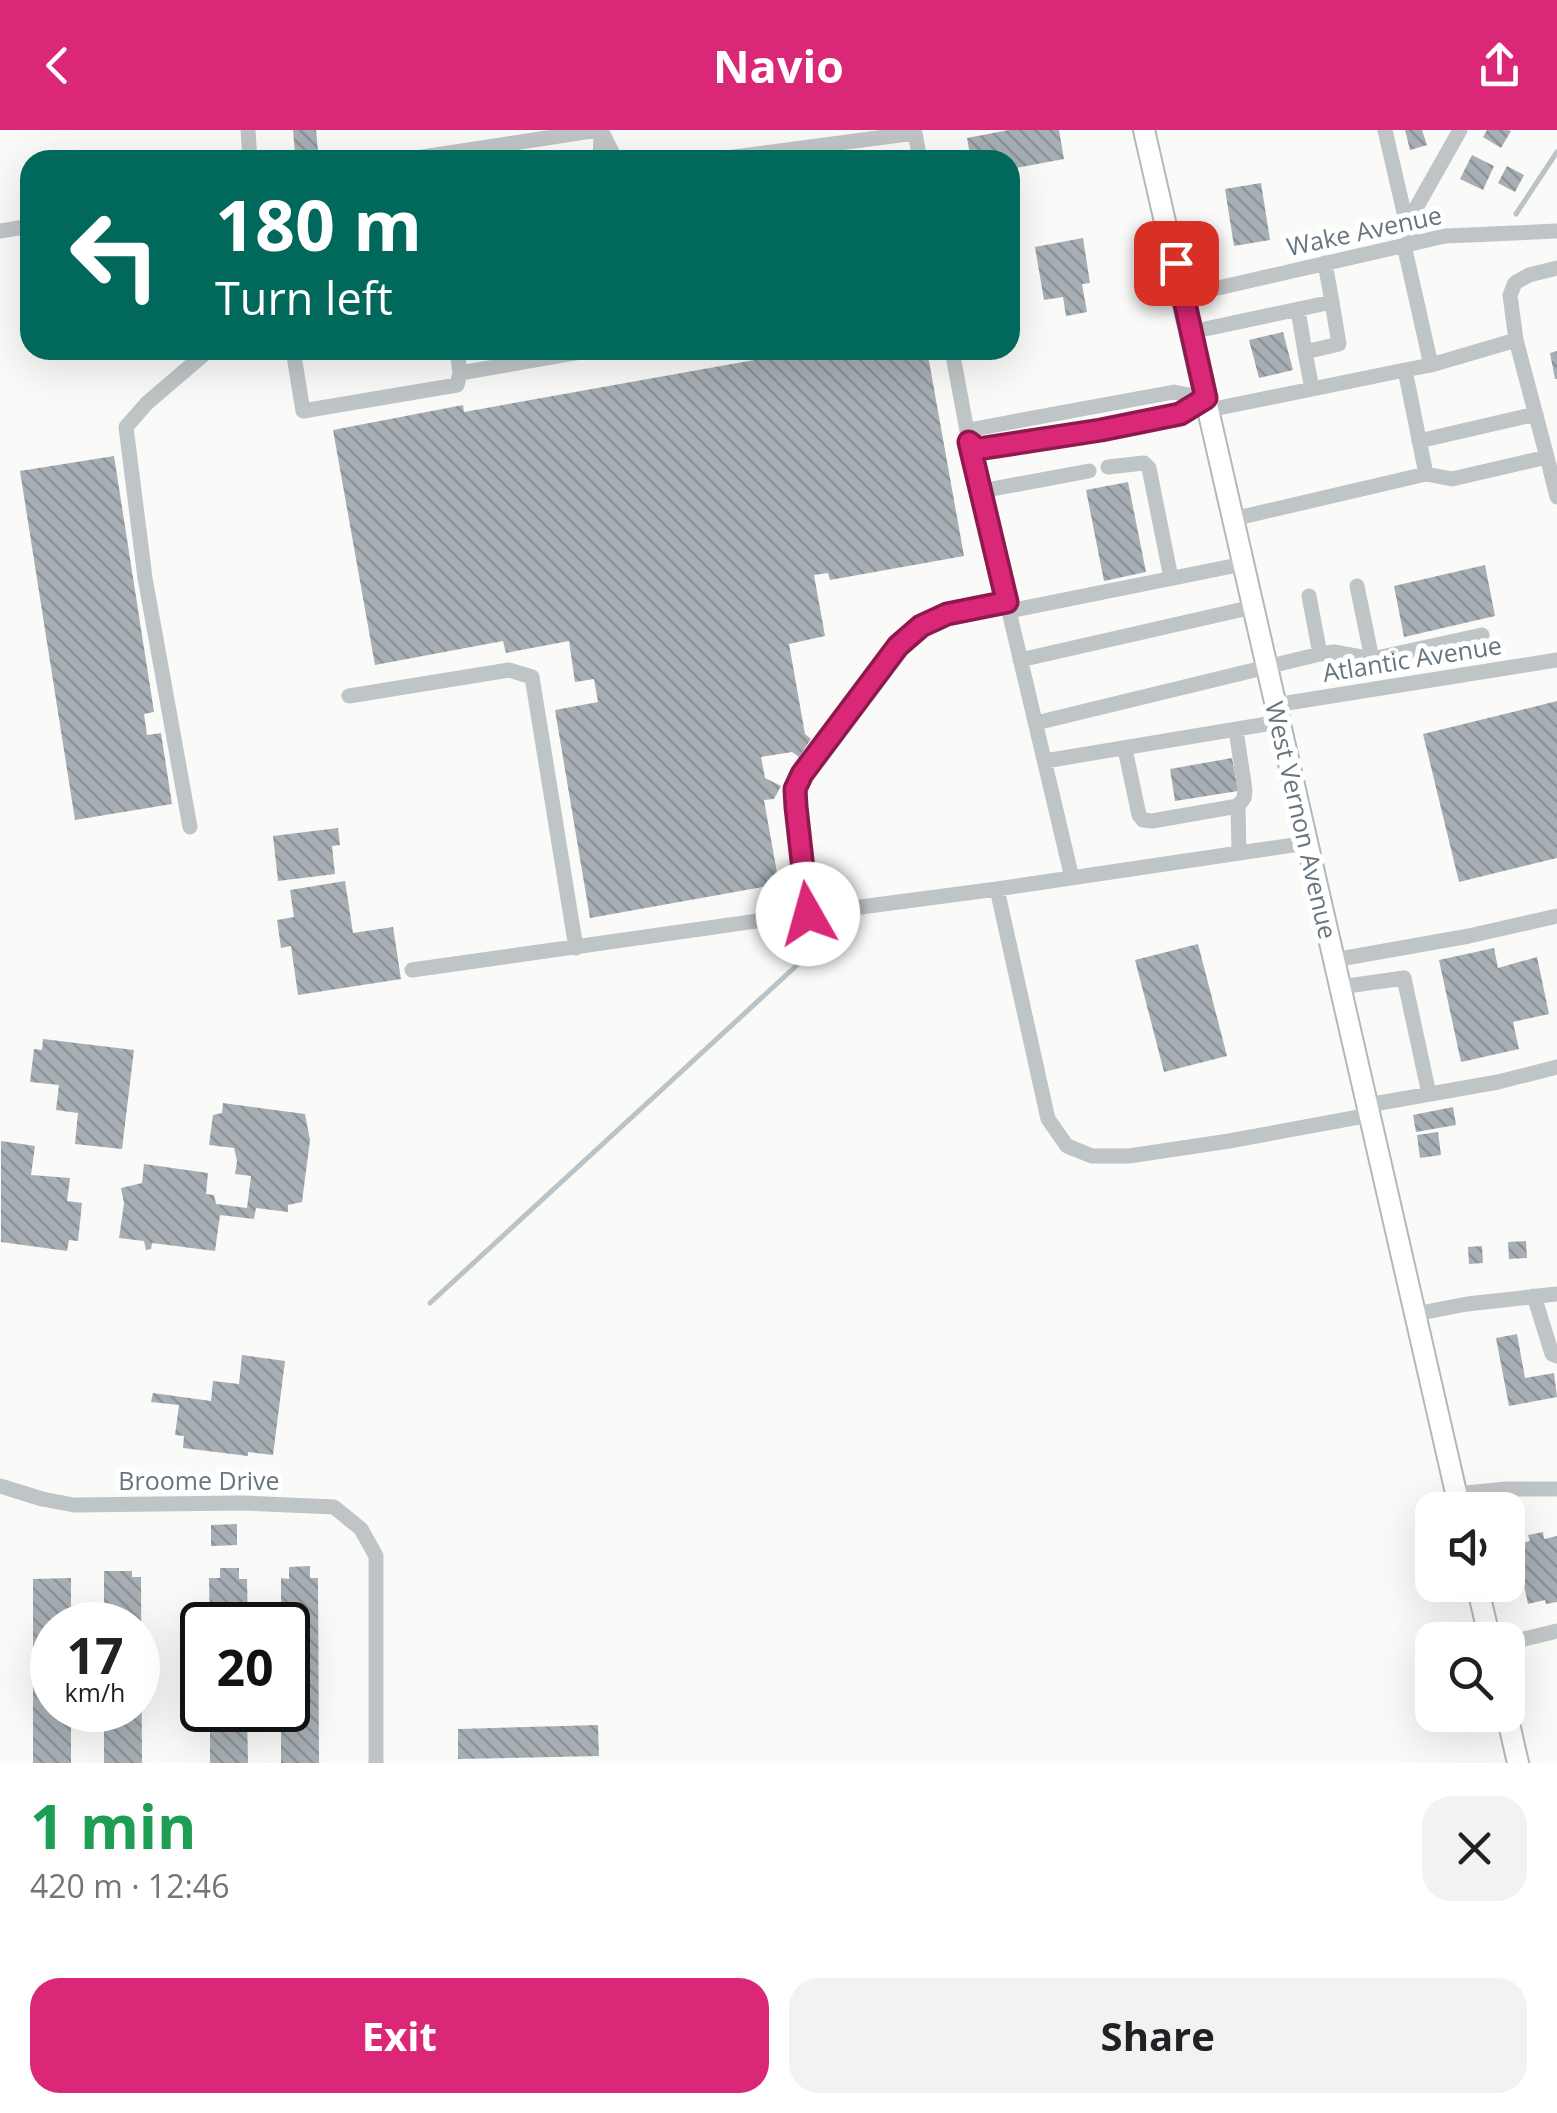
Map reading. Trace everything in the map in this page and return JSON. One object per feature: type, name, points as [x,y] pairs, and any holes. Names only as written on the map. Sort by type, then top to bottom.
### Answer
[{"type":"main road","name":"West Vernon Avenue","points":[[1144,130],[1457,1492]]},
{"type":"main road","points":[[1511,1732],[1518,1763]]},
{"type":"street","points":[[469,150],[600,130]]},
{"type":"street","points":[[1385,130],[1407,224],[1432,365]]},
{"type":"street","points":[[1407,224],[1460,130]]},
{"type":"street","points":[[783,150],[919,131]]},
{"type":"street","name":"Wake Avenue","points":[[1183,296],[1445,236],[1557,231]]},
{"type":"street","points":[[1306,352],[1339,344],[1325,263]]},
{"type":"street","points":[[1557,268],[1515,283],[1510,295],[1516,340],[1557,497]]},
{"type":"street","points":[[1191,332],[1332,302]]},
{"type":"street","points":[[1298,310],[1312,389]]},
{"type":"street","points":[[969,442],[974,428],[1174,392],[1208,404],[1312,389],[1432,365],[1516,340]]},
{"type":"street","points":[[190,827],[145,578],[126,427],[196,360]]},
{"type":"street","points":[[295,360],[303,411],[457,385],[458,360]]},
{"type":"street","points":[[460,372],[532,360]]},
{"type":"street","points":[[954,360],[969,442],[1072,878]]},
{"type":"street","points":[[1405,370],[1426,474]]},
{"type":"street","points":[[1420,441],[1536,414]]},
{"type":"street","points":[[1233,519],[1426,474],[1452,478],[1547,457]]},
{"type":"street","points":[[1108,466],[1136,462],[1149,468],[1171,578]]},
{"type":"street","points":[[981,492],[1089,471]]},
{"type":"street","points":[[808,914],[795,789],[802,774],[909,636],[934,618],[1243,564]]},
{"type":"street","points":[[1357,586],[1372,659]]},
{"type":"street","points":[[1309,596],[1320,654]]},
{"type":"street","points":[[1020,660],[1253,607]]},
{"type":"street","points":[[1036,723],[1320,654],[1334,652],[1372,659],[1482,634]]},
{"type":"street","name":"Atlantic Avenue","points":[[1044,761],[1236,730],[1277,714],[1557,660]]},
{"type":"street","points":[[349,696],[509,670],[532,677],[576,948]]},
{"type":"street","points":[[1236,730],[1246,790],[1238,806],[1239,853]]},
{"type":"street","points":[[1125,748],[1143,820],[1238,806]]},
{"type":"street","points":[[412,970],[1307,843]]},
{"type":"street","points":[[997,889],[1048,1120],[1067,1146],[1092,1156],[1129,1156],[1369,1110],[1557,1067]]},
{"type":"street","points":[[1334,960],[1557,916]]},
{"type":"street","points":[[1340,986],[1404,978],[1429,1094]]},
{"type":"street","points":[[1416,1314],[1557,1294]]},
{"type":"street","points":[[1534,1296],[1551,1329],[1552,1354],[1557,1356]]},
{"type":"street","name":"Broome Drive","points":[[0,1486],[74,1505],[242,1503],[334,1507],[361,1530],[376,1556],[376,1763]]},
{"type":"street","points":[[1498,1492],[1557,1489]]},
{"type":"street","points":[[1525,1639],[1557,1631]]},
{"type":"building","points":[[293,130],[316,130],[318,150],[295,150]]},
{"type":"building","points":[[1009,130],[1059,130],[1064,159],[1020,167],[1020,150],[969,150],[967,138]]},
{"type":"building","points":[[1405,130],[1422,130],[1427,145],[1410,150]]},
{"type":"building","points":[[1487,130],[1511,131],[1501,148],[1483,137]]},
{"type":"building","points":[[1472,155],[1494,166],[1483,190],[1460,179]]},
{"type":"building","points":[[1507,166],[1524,175],[1515,192],[1498,183]]},
{"type":"building","points":[[1261,183],[1270,240],[1234,246],[1225,189]]},
{"type":"building","points":[[1083,238],[1090,283],[1082,284],[1087,312],[1066,316],[1063,297],[1044,300],[1035,247]]},
{"type":"building","points":[[1283,332],[1293,370],[1259,378],[1249,340]]},
{"type":"building","points":[[1557,351],[1557,379],[1555,379],[1550,353]]},
{"type":"building","points":[[754,360],[929,360],[964,556],[830,580],[828,573],[814,575],[825,636],[789,644],[805,734],[811,739],[799,757],[792,752],[761,757],[765,778],[781,786],[774,799],[764,800],[779,884],[590,918],[555,710],[598,702],[594,679],[575,682],[569,641],[506,653],[503,641],[375,665],[333,430],[463,405],[464,412]]},
{"type":"building","points":[[114,456],[154,712],[144,714],[147,735],[161,733],[172,804],[75,820],[20,471]]},
{"type":"building","points":[[1128,482],[1146,572],[1104,581],[1086,490]]},
{"type":"building","points":[[1485,565],[1495,616],[1404,637],[1394,586]]},
{"type":"building","points":[[1557,701],[1557,858],[1459,882],[1423,734]]},
{"type":"building","points":[[1232,758],[1238,791],[1175,801],[1170,769]]},
{"type":"building","points":[[338,828],[340,845],[332,846],[335,874],[278,881],[273,836]]},
{"type":"building","points":[[345,881],[353,933],[393,927],[401,979],[298,995],[291,946],[281,948],[277,920],[294,917],[290,890]]},
{"type":"building","points":[[1198,944],[1227,1056],[1164,1072],[1135,960]]},
{"type":"building","points":[[1494,948],[1498,968],[1537,957],[1549,1014],[1513,1022],[1519,1049],[1461,1062],[1439,960]]},
{"type":"building","points":[[43,1039],[134,1050],[122,1149],[75,1144],[78,1113],[56,1110],[59,1085],[30,1082],[34,1049],[42,1050]]},
{"type":"building","points":[[223,1103],[305,1114],[310,1140],[302,1202],[288,1205],[288,1212],[256,1208],[254,1219],[220,1215],[215,1251],[152,1243],[151,1249],[146,1250],[144,1241],[119,1238],[124,1203],[121,1188],[142,1183],[144,1164],[208,1173],[206,1194],[214,1195],[216,1204],[247,1208],[251,1176],[235,1174],[234,1148],[209,1145],[213,1115],[222,1113]]},
{"type":"building","points":[[1453,1107],[1456,1125],[1416,1132],[1413,1115]]},
{"type":"building","points":[[1438,1132],[1441,1155],[1420,1158],[1417,1135]]},
{"type":"building","points":[[1,1141],[35,1146],[31,1175],[70,1178],[67,1201],[82,1203],[78,1241],[69,1240],[67,1251],[1,1242]]},
{"type":"building","points":[[1526,1241],[1527,1258],[1509,1259],[1508,1242]]},
{"type":"building","points":[[1482,1246],[1483,1263],[1469,1264],[1468,1247]]},
{"type":"building","points":[[1517,1334],[1525,1378],[1554,1373],[1557,1397],[1509,1406],[1496,1338]]},
{"type":"building","points":[[242,1355],[285,1361],[273,1455],[183,1448],[184,1436],[175,1435],[179,1405],[151,1402],[153,1393],[211,1401],[213,1381],[239,1384]]},
{"type":"building","points":[[237,1524],[237,1545],[211,1546],[211,1525]]},
{"type":"building","points":[[1543,1532],[1544,1539],[1557,1536],[1557,1602],[1528,1604],[1528,1535]]},
{"type":"building","points":[[310,1566],[310,1578],[318,1578],[319,1763],[281,1763],[281,1732],[310,1732],[310,1602],[281,1602],[281,1578],[289,1579],[289,1567]]},
{"type":"building","points":[[220,1568],[239,1568],[239,1579],[247,1579],[248,1602],[210,1602],[209,1578],[220,1578]]},
{"type":"building","points":[[104,1571],[132,1571],[132,1577],[141,1577],[141,1602],[104,1602]]},
{"type":"building","points":[[71,1578],[71,1602],[33,1602],[33,1579]]},
{"type":"building","points":[[598,1725],[599,1756],[458,1759],[458,1729]]},
{"type":"building","points":[[33,1732],[71,1732],[71,1763],[33,1763]]},
{"type":"building","points":[[104,1732],[142,1732],[142,1763],[104,1763]]},
{"type":"building","points":[[210,1732],[247,1732],[248,1763],[210,1763]]},
{"type":"waterway","points":[[1516,214],[1557,152]]},
{"type":"waterway","points":[[430,1303],[833,932]]},
{"type":"route","points":[[808,914],[795,789],[802,774],[898,646],[921,626],[947,614],[1007,602],[969,442],[978,449],[1101,430],[1180,414],[1206,398],[1176,263]]}]
